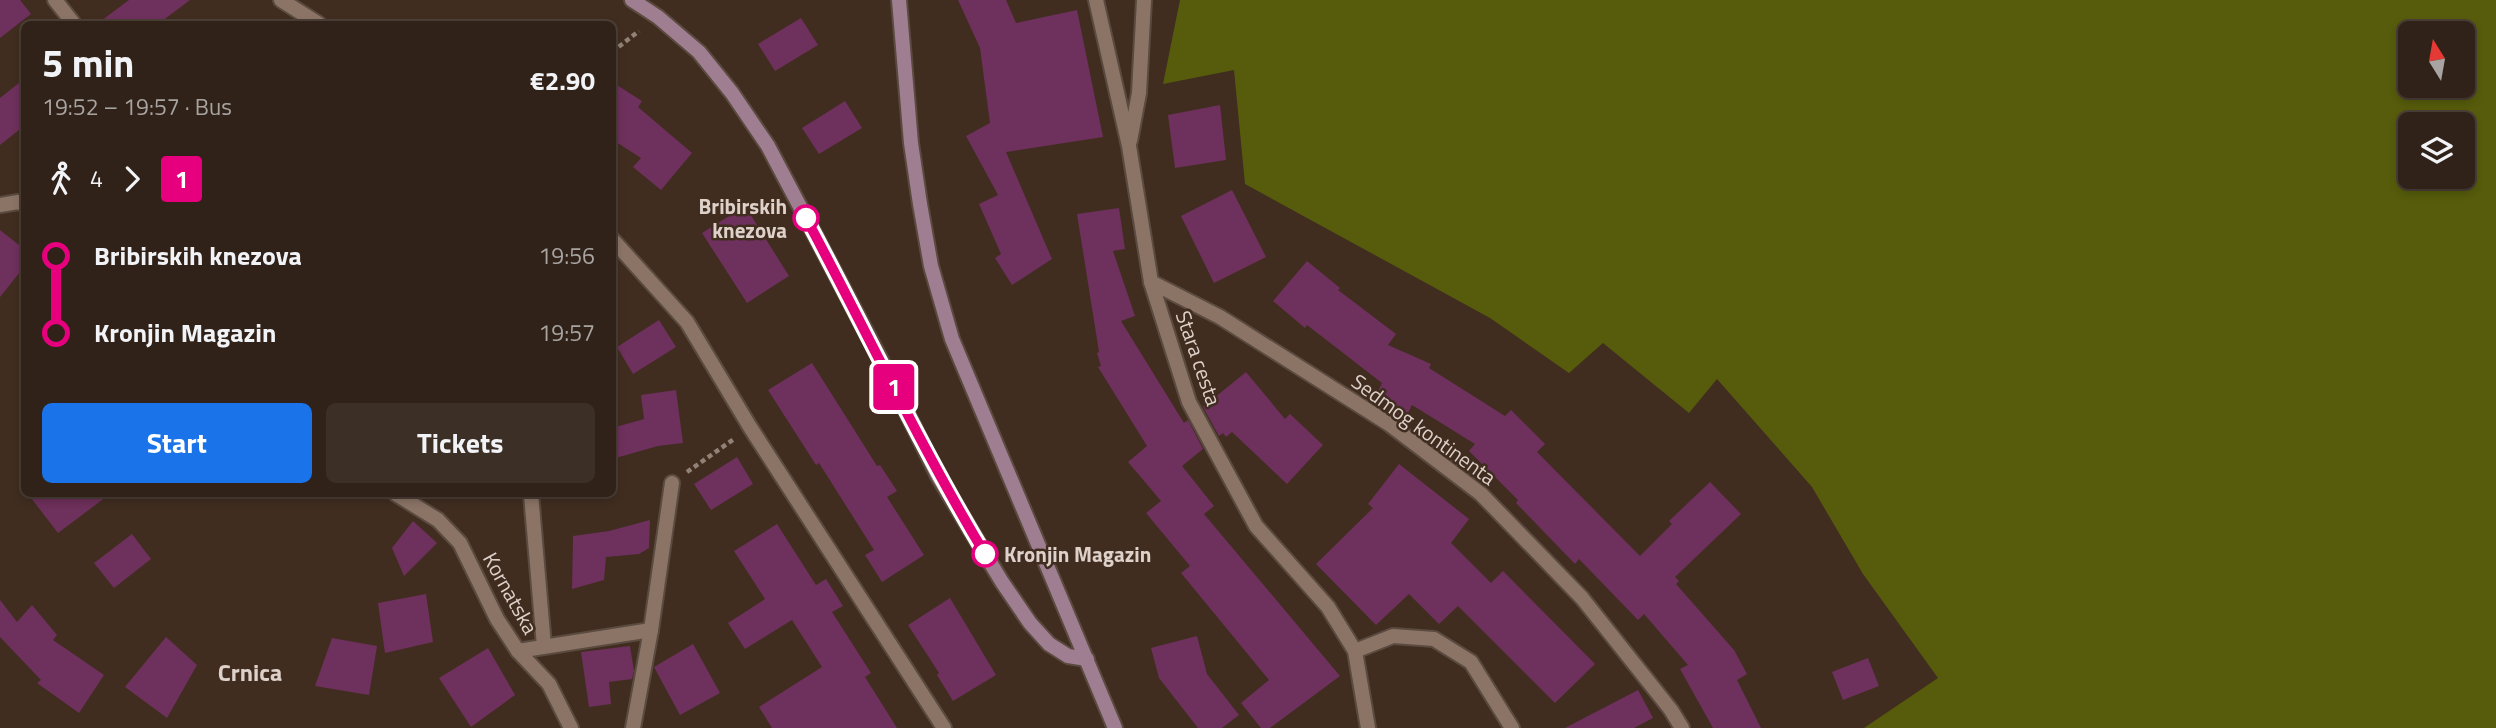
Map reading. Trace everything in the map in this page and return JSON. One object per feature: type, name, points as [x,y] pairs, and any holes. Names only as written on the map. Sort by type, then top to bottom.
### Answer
[{"type":"street","points":[[55,0],[72,21]]},
{"type":"street","points":[[281,0],[313,21]]},
{"type":"street","points":[[632,0],[658,17],[699,52],[768,145],[883,364],[938,476],[1002,582],[1030,623],[1049,644],[1068,656],[1087,659]]},
{"type":"street","points":[[899,0],[911,143],[920,204],[931,266],[948,327],[1115,728]]},
{"type":"street","name":"Stara cesta","points":[[1096,0],[1129,146],[1151,282],[1189,402],[1256,526],[1328,607],[1355,651],[1368,728]]},
{"type":"street","points":[[1129,146],[1139,93],[1143,0]]},
{"type":"street","points":[[0,205],[21,203]]},
{"type":"street","points":[[616,243],[687,322],[750,427],[944,728]]},
{"type":"street","name":"Sedmog kontinenta","points":[[1151,282],[1220,317],[1389,424],[1481,494],[1582,598],[1671,710],[1682,728]]},
{"type":"street","points":[[633,728],[651,630],[672,483]]},
{"type":"street","name":"Kornatska","points":[[401,497],[438,520],[460,543],[497,618],[518,650],[549,684],[571,728]]},
{"type":"street","points":[[531,497],[544,646]]},
{"type":"street","points":[[518,650],[651,630]]},
{"type":"street","points":[[1355,651],[1393,636],[1434,639],[1471,662],[1512,728]]},
{"type":"path","points":[[616,49],[658,17]]},
{"type":"path","points":[[672,483],[750,427]]},
{"type":"green space","points":[[1180,0],[2496,0],[2496,728],[1864,728],[1938,678],[1863,574],[1812,487],[1717,379],[1689,413],[1603,343],[1569,373],[1490,318],[1245,184],[1234,70],[1163,84]]},
{"type":"building","points":[[0,0],[20,0],[31,14],[0,38]]},
{"type":"building","points":[[129,0],[190,0],[162,21],[101,21]]},
{"type":"building","points":[[958,0],[1006,0],[1016,23],[1077,10],[1103,137],[1006,152],[1052,259],[1012,285],[995,258],[1001,254],[979,204],[998,195],[966,136],[990,123],[980,48]]},
{"type":"building","points":[[801,18],[818,45],[775,71],[758,44]]},
{"type":"building","points":[[21,81],[21,128],[0,145],[0,98]]},
{"type":"building","points":[[616,85],[642,101],[638,107],[692,153],[661,190],[633,167],[641,158],[616,142]]},
{"type":"building","points":[[845,101],[862,128],[819,154],[802,128]]},
{"type":"building","points":[[1220,105],[1226,160],[1175,168],[1168,115]]},
{"type":"building","points":[[1232,190],[1266,257],[1214,283],[1181,216]]},
{"type":"building","points":[[745,206],[789,276],[747,303],[702,233]]},
{"type":"building","points":[[1119,208],[1125,249],[1113,251],[1135,316],[1121,321],[1184,423],[1188,420],[1203,449],[1182,466],[1214,506],[1204,514],[1340,676],[1270,728],[1261,728],[1241,703],[1269,680],[1181,573],[1190,566],[1146,513],[1161,501],[1128,462],[1147,446],[1098,367],[1101,366],[1077,214]]},
{"type":"building","points":[[0,230],[21,247],[21,271],[0,297]]},
{"type":"building","points":[[1307,261],[1340,288],[1338,290],[1396,334],[1388,345],[1431,364],[1429,368],[1505,416],[1511,410],[1545,444],[1537,452],[1640,556],[1672,524],[1669,521],[1710,482],[1741,514],[1675,577],[1679,581],[1676,584],[1734,650],[1747,674],[1737,680],[1761,728],[1713,728],[1680,669],[1688,665],[1644,614],[1638,620],[1579,559],[1575,564],[1516,503],[1518,500],[1469,451],[1475,444],[1412,405],[1405,419],[1373,402],[1382,383],[1307,325],[1305,328],[1273,301]]},
{"type":"building","points":[[659,320],[676,347],[633,374],[617,347]]},
{"type":"building","points":[[812,363],[877,466],[880,465],[897,491],[887,497],[924,555],[882,582],[865,555],[874,550],[819,463],[816,465],[768,390]]},
{"type":"building","points":[[1246,372],[1285,419],[1290,414],[1323,445],[1287,484],[1232,432],[1226,437],[1223,433],[1219,436],[1203,407]]},
{"type":"building","points":[[676,390],[683,443],[658,446],[616,458],[616,427],[644,419],[641,395]]},
{"type":"building","points":[[737,457],[753,484],[711,510],[694,484]]},
{"type":"building","points":[[1399,464],[1469,519],[1451,543],[1491,583],[1503,571],[1595,664],[1555,703],[1458,606],[1439,624],[1409,594],[1376,625],[1316,564],[1373,508],[1368,504]]},
{"type":"building","points":[[30,497],[106,497],[58,533]]},
{"type":"building","points":[[650,520],[649,548],[639,554],[606,557],[604,580],[572,589],[573,536],[609,531]]},
{"type":"building","points":[[413,521],[437,543],[404,576],[392,548]]},
{"type":"building","points":[[777,524],[816,585],[826,579],[843,606],[832,612],[871,673],[865,677],[897,728],[772,728],[759,707],[822,667],[792,620],[745,649],[728,623],[765,599],[734,551]]},
{"type":"building","points":[[132,534],[151,559],[114,588],[94,563]]},
{"type":"building","points":[[426,594],[433,642],[385,653],[378,603]]},
{"type":"building","points":[[950,598],[996,675],[953,701],[937,675],[939,673],[908,625]]},
{"type":"building","points":[[0,600],[17,622],[32,605],[57,635],[53,640],[104,675],[79,713],[37,683],[41,680],[0,637]]},
{"type":"building","points":[[1197,636],[1207,674],[1239,715],[1222,728],[1198,728],[1159,678],[1151,648]]},
{"type":"building","points":[[166,637],[197,665],[167,718],[125,687]]},
{"type":"building","points":[[332,638],[377,646],[369,695],[315,686]]},
{"type":"building","points":[[693,644],[720,693],[680,715],[654,667]]},
{"type":"building","points":[[630,646],[634,671],[632,679],[609,682],[611,704],[589,707],[581,652]]},
{"type":"building","points":[[488,648],[515,695],[471,727],[439,678]]},
{"type":"building","points":[[1868,658],[1879,686],[1843,700],[1832,672]]},
{"type":"building","points":[[1638,690],[1653,718],[1634,728],[1565,728]]},
{"type":"bus line","name":"1","points":[[806,218],[938,476],[985,554]]},
{"type":"place","name":"Bribirskih knezova","points":[[806,218]]},
{"type":"place","name":"Kronjin Magazin","points":[[985,554]]},
{"type":"district","name":"Crnica","points":[[250,672]]}]
